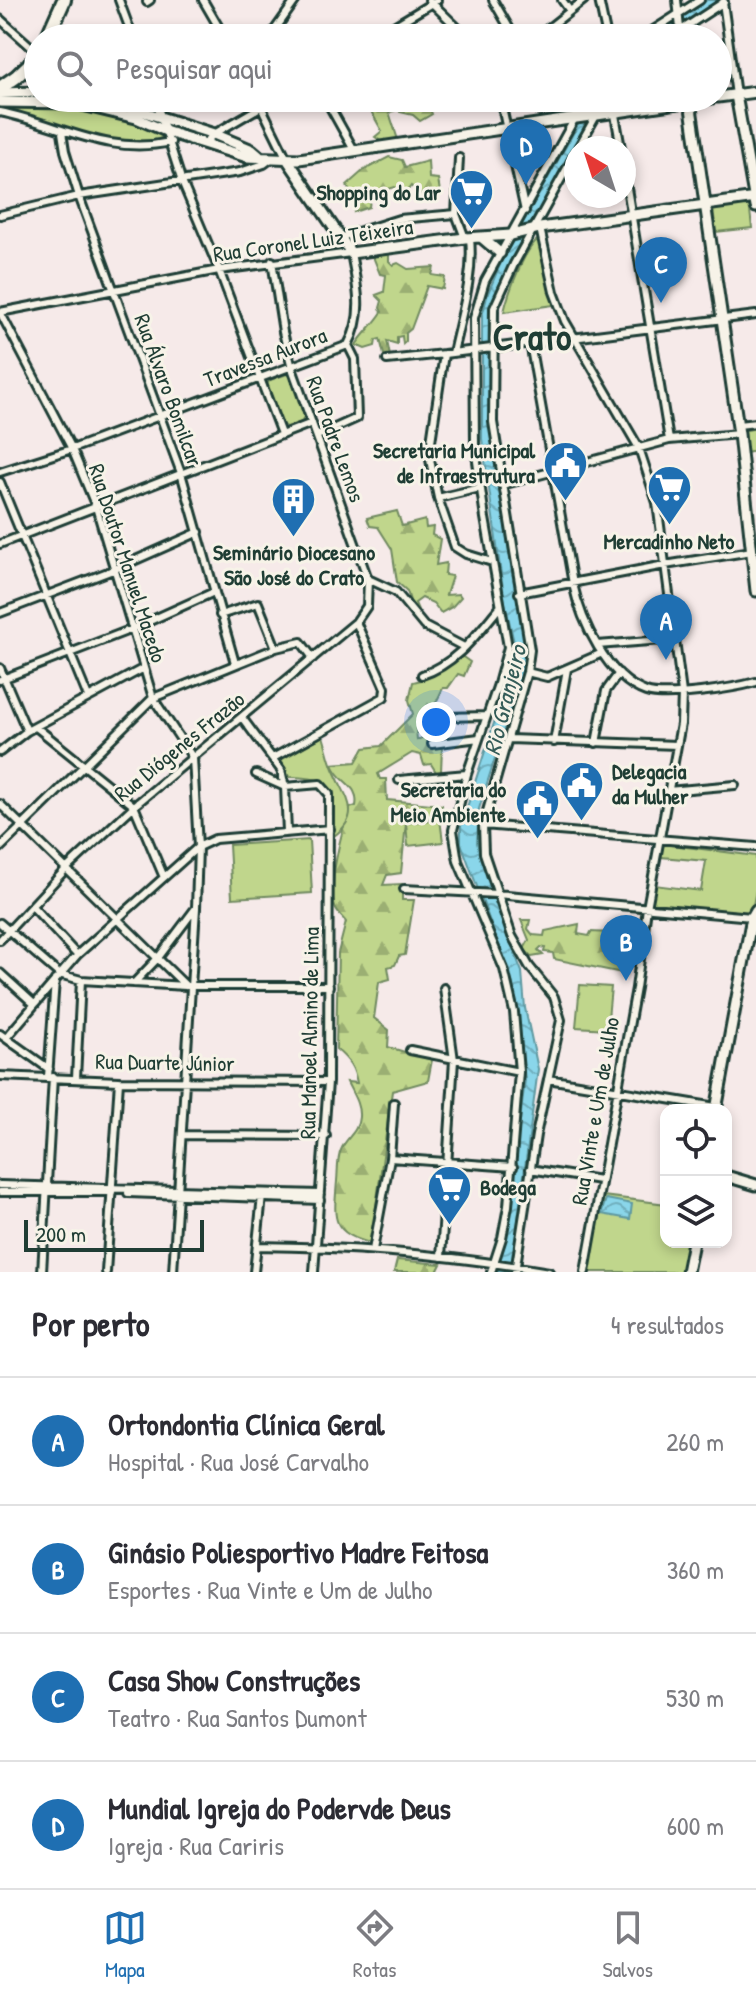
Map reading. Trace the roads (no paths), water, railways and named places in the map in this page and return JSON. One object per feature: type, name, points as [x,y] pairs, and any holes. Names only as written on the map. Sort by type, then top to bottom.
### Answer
[{"type":"highway","points":[[53,24],[64,0]]},
{"type":"highway","points":[[0,90],[24,69]]},
{"type":"main road","points":[[0,90],[24,91]]},
{"type":"main road","points":[[732,95],[756,92]]},
{"type":"main road","points":[[736,95],[756,201]]},
{"type":"main road","points":[[0,102],[24,101]]},
{"type":"main road","points":[[115,112],[136,118],[169,137],[206,142],[247,157],[299,159],[615,112]]},
{"type":"main road","points":[[144,112],[214,134],[259,156]]},
{"type":"main road","points":[[692,112],[742,457],[756,591]]},
{"type":"main road","points":[[287,159],[351,253]]},
{"type":"main road","name":"Rua Coronel Luiz Teixeira","points":[[351,253],[511,235],[537,228],[707,204],[756,201]]},
{"type":"main road","points":[[472,238],[500,253]]},
{"type":"main road","points":[[717,1104],[755,913]]},
{"type":"main road","points":[[732,1178],[756,1185]]},
{"type":"main road","points":[[687,1272],[692,1248]]},
{"type":"street","points":[[119,0],[128,24]]},
{"type":"street","points":[[203,0],[217,24]]},
{"type":"street","points":[[279,24],[294,3],[282,0]]},
{"type":"street","points":[[493,0],[507,24]]},
{"type":"street","points":[[562,0],[570,11]]},
{"type":"street","points":[[554,24],[584,0]]},
{"type":"street","points":[[599,0],[604,24]]},
{"type":"street","points":[[677,0],[679,24]]},
{"type":"street","points":[[664,24],[700,0]]},
{"type":"street","points":[[396,24],[433,1],[455,24]]},
{"type":"street","points":[[693,24],[725,1],[728,24]]},
{"type":"street","points":[[0,19],[24,42]]},
{"type":"street","points":[[732,61],[736,95]]},
{"type":"street","points":[[0,112],[62,132],[123,146],[154,146],[169,137]]},
{"type":"street","points":[[161,112],[182,182],[281,434]]},
{"type":"street","points":[[206,142],[214,134],[253,112]]},
{"type":"street","points":[[264,112],[287,159]]},
{"type":"street","points":[[333,112],[354,150]]},
{"type":"street","points":[[503,112],[525,211]]},
{"type":"street","points":[[491,1272],[497,1262],[513,1167],[519,1072],[514,1012],[504,969],[458,861],[453,830],[467,774],[508,647],[480,488],[474,419],[476,308],[481,289],[579,112]]},
{"type":"street","points":[[585,136],[598,112]]},
{"type":"street","points":[[615,112],[619,136]]},
{"type":"street","name":"Rua Álvaro Bomilcar","points":[[62,132],[79,196],[181,473],[235,663]]},
{"type":"street","points":[[0,215],[79,196],[250,170],[272,158]]},
{"type":"street","points":[[453,353],[472,260],[472,238],[456,214],[459,158]]},
{"type":"street","points":[[515,1268],[530,1169],[560,1026],[560,1013],[554,997],[515,945],[482,845],[483,825],[527,672],[530,639],[519,593],[493,422],[494,308],[564,175]]},
{"type":"street","points":[[630,208],[669,440]]},
{"type":"street","points":[[342,237],[399,219],[456,214]]},
{"type":"street","name":"Rua Vinte e Um de Julho","points":[[537,228],[565,321],[639,448],[657,503],[682,693],[677,745],[585,1272]]},
{"type":"street","points":[[348,345],[359,317],[351,253]]},
{"type":"street","name":"Rua Coronel Luiz Teixeira","points":[[0,312],[272,261],[351,253]]},
{"type":"street","name":"Rua Padre Lemos","points":[[272,261],[292,368],[368,579]]},
{"type":"street","name":"Rua Doutor Manuel Macedo","points":[[0,312],[72,449],[96,507],[153,698],[193,758]]},
{"type":"street","points":[[387,360],[756,315]]},
{"type":"street","points":[[530,343],[576,600],[600,654],[619,673],[648,692],[682,693],[756,682]]},
{"type":"street","name":"Travessa Aurora","points":[[0,472],[72,449],[348,345],[355,359],[357,418],[317,436]]},
{"type":"street","points":[[444,354],[429,447],[438,498],[455,547],[492,562]]},
{"type":"street","points":[[0,544],[312,423]]},
{"type":"street","points":[[502,485],[669,440],[738,430],[756,423]]},
{"type":"street","points":[[0,482],[88,697]]},
{"type":"street","points":[[438,498],[480,488]]},
{"type":"street","points":[[0,613],[113,570],[199,532]]},
{"type":"street","points":[[519,593],[753,551]]},
{"type":"street","points":[[273,758],[379,702],[385,695],[384,685],[356,622],[367,606],[368,579],[396,592],[424,626],[464,647]]},
{"type":"street","points":[[2,680],[132,629],[214,592]]},
{"type":"street","points":[[220,615],[254,603],[261,608],[276,648]]},
{"type":"street","points":[[422,675],[442,668],[499,607]]},
{"type":"street","name":"Rua Diógenes Frazão","points":[[0,940],[66,869],[134,806],[243,719],[356,622]]},
{"type":"street","points":[[597,645],[676,639]]},
{"type":"street","points":[[0,848],[153,698],[235,663],[300,642],[313,658]]},
{"type":"street","points":[[527,672],[547,677],[600,654]]},
{"type":"street","points":[[0,668],[2,680],[27,731]]},
{"type":"street","points":[[0,752],[27,731],[144,668]]},
{"type":"street","points":[[554,742],[567,669]]},
{"type":"street","points":[[596,743],[606,691],[619,673]]},
{"type":"street","points":[[426,722],[445,717],[487,716]]},
{"type":"street","points":[[243,719],[281,770],[287,832]]},
{"type":"street","points":[[36,727],[134,806],[163,875]]},
{"type":"street","points":[[432,744],[479,738]]},
{"type":"street","points":[[509,739],[677,745]]},
{"type":"street","points":[[173,1272],[196,908],[198,847],[193,758]]},
{"type":"street","points":[[256,774],[285,787]]},
{"type":"street","points":[[399,780],[467,774]]},
{"type":"street","name":"Rua Manoel Almino de Lima","points":[[285,787],[316,783],[326,788],[329,794],[328,1082],[314,1272]]},
{"type":"street","points":[[668,791],[735,785]]},
{"type":"street","points":[[0,804],[189,986]]},
{"type":"street","points":[[483,825],[756,847]]},
{"type":"street","points":[[49,1069],[3,1036],[77,955],[163,875],[198,847],[215,839],[330,829]]},
{"type":"street","points":[[404,889],[755,913]]},
{"type":"street","points":[[32,906],[77,955]]},
{"type":"street","points":[[134,983],[158,958],[196,908]]},
{"type":"street","points":[[0,923],[57,977],[189,986],[329,986]]},
{"type":"street","points":[[0,973],[33,1003]]},
{"type":"street","points":[[42,1272],[48,1189],[49,1069],[57,977]]},
{"type":"street","points":[[76,1078],[81,980]]},
{"type":"street","points":[[441,1257],[454,1060],[444,988]]},
{"type":"street","points":[[410,1050],[519,1072]]},
{"type":"street","name":"Rua Duarte Júnior","points":[[0,1076],[119,1081],[328,1082]]},
{"type":"street","points":[[548,1079],[690,1104]]},
{"type":"street","points":[[106,1272],[119,1081]]},
{"type":"street","points":[[373,1250],[390,1158],[394,1103]]},
{"type":"street","points":[[183,1135],[326,1136]]},
{"type":"street","points":[[390,1158],[513,1167]]},
{"type":"street","points":[[530,1169],[600,1180]]},
{"type":"street","points":[[0,1185],[320,1197]]},
{"type":"street","points":[[0,1192],[19,1188]]},
{"type":"street","points":[[254,1272],[262,1196]]},
{"type":"street","points":[[257,1246],[373,1250],[497,1262],[515,1268],[549,1272]]},
{"type":"water","points":[[707,0],[721,0],[685,24],[670,24]]},
{"type":"water","points":[[585,112],[593,112],[580,136],[572,136]]},
{"type":"water","name":"Rio Granjeiro","points":[[564,150],[564,166],[502,280],[492,303],[490,317],[492,438],[527,656],[479,809],[477,843],[522,972],[525,1008],[538,1069],[513,1259],[508,1272],[497,1272],[505,1243],[525,1080],[513,984],[461,843],[461,826],[510,673],[515,647],[505,603],[482,439],[482,316],[502,260]]},
{"type":"water","points":[[606,1199],[632,1204],[630,1219],[601,1214]]},
{"type":"place","name":"Mundial Igreja do Podervde Deus","points":[[526,185]]},
{"type":"place","name":"Shopping do Lar","points":[[472,231]]},
{"type":"place","name":"Casa Show Construções","points":[[661,303]]},
{"type":"place","name":"Secretaria Municipal de Infraestrutura","points":[[566,502]]},
{"type":"place","name":"Mercadinho Neto","points":[[669,527]]},
{"type":"place","name":"Seminário Diocesano São José do Crato","points":[[294,538]]},
{"type":"place","name":"Ortondontia Clínica Geral","points":[[666,660]]},
{"type":"place","name":"Delegacia da Mulher","points":[[581,823]]},
{"type":"place","name":"Secretaria do Meio Ambiente","points":[[537,841]]},
{"type":"place","name":"Ginásio Poliesportivo Madre Feitosa","points":[[626,981]]},
{"type":"place","name":"Bodega","points":[[449,1226]]},
{"type":"district","name":"Crato","points":[[532,336]]}]
